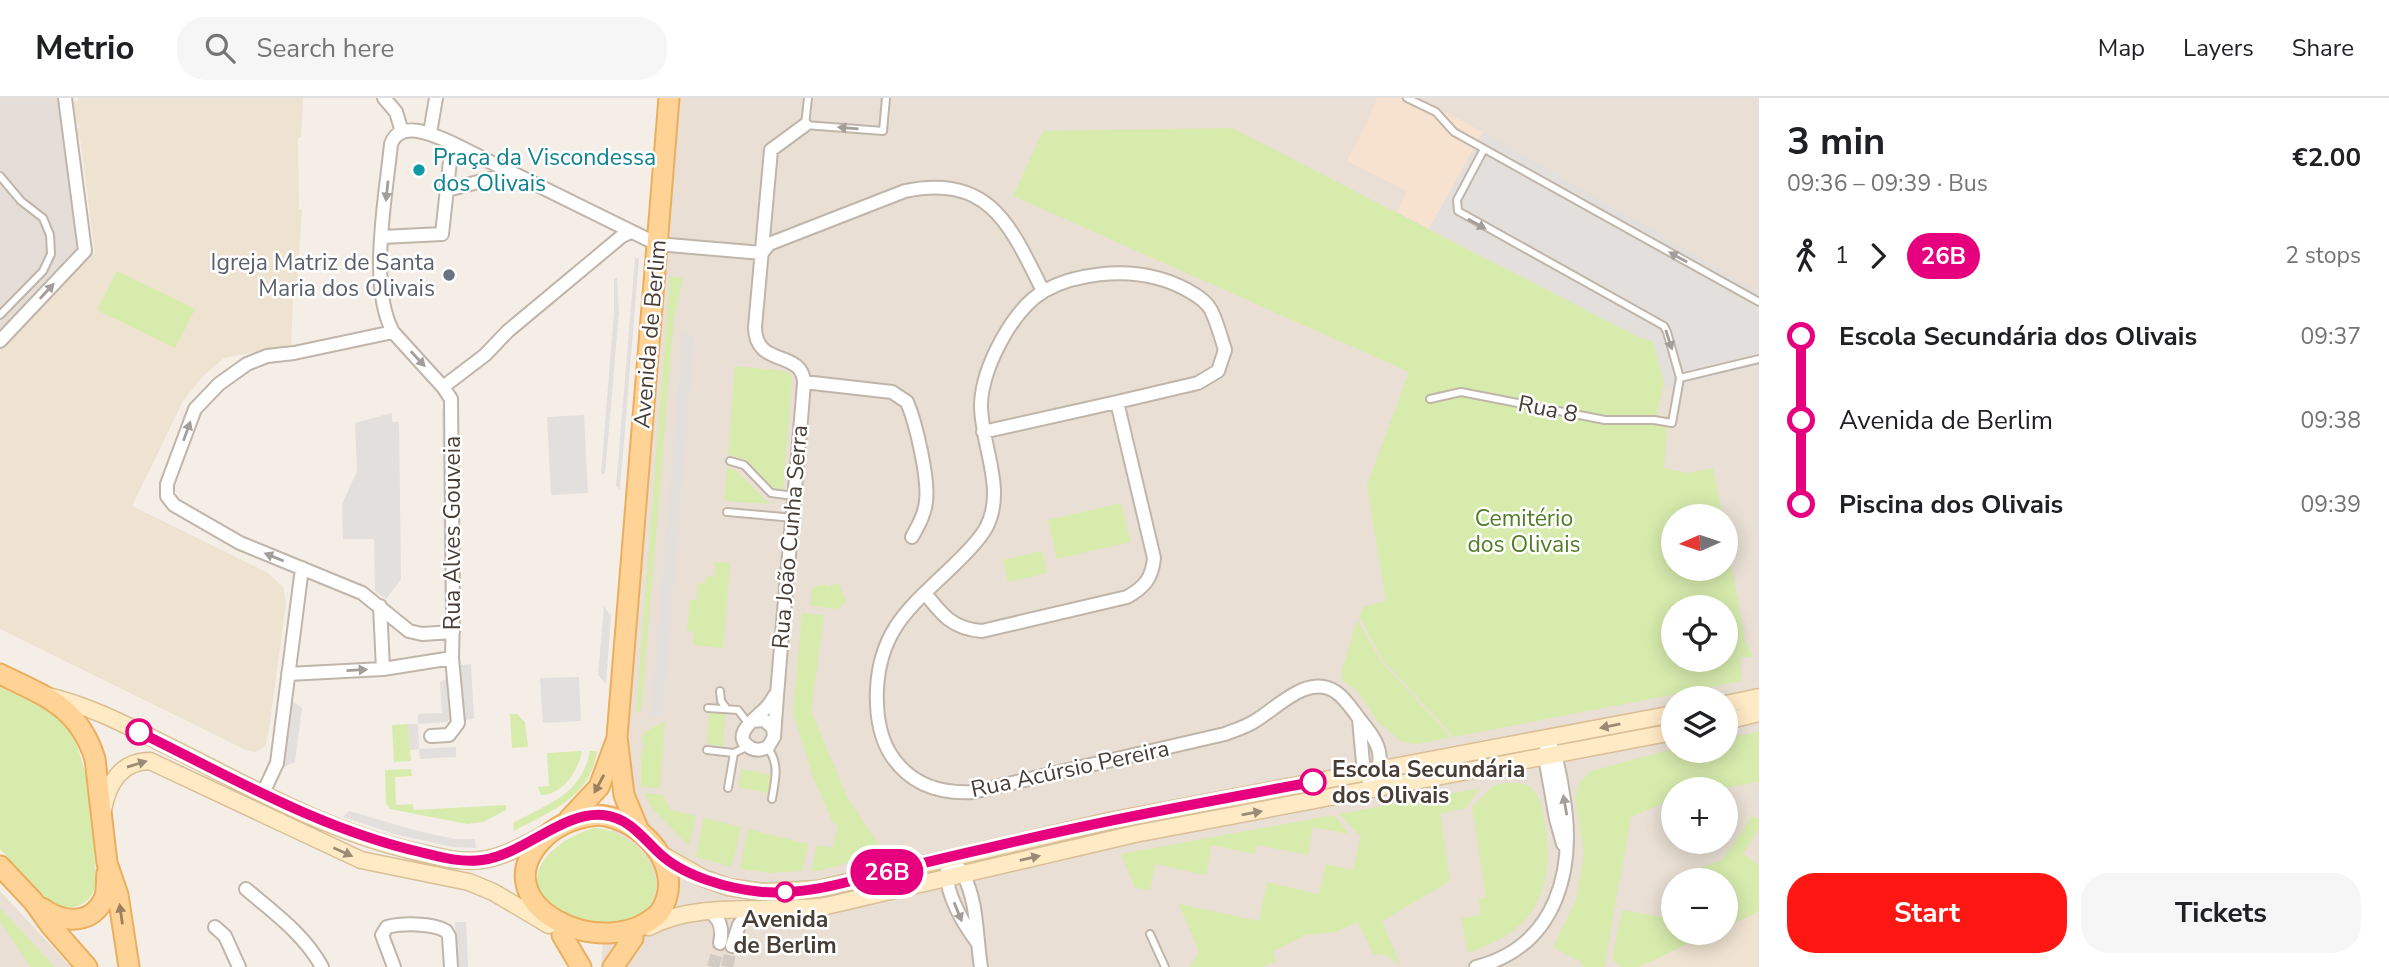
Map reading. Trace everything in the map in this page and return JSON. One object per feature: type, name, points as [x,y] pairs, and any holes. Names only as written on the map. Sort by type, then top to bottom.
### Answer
[{"type":"main road","name":"Avenida de Berlim","points":[[639,831],[624,795],[617,737],[669,98]]},
{"type":"main road","points":[[0,674],[64,708],[75,719],[90,744],[94,759],[107,863],[104,897],[95,911],[82,918],[66,920],[55,917],[33,901]]},
{"type":"main road","points":[[43,695],[74,702],[118,721],[302,813],[373,840],[457,860],[481,860],[501,856],[559,827],[589,816],[617,817],[639,831],[659,853],[710,881],[763,892],[818,889],[1128,817],[1661,716]]},
{"type":"main road","points":[[1738,701],[1759,697]]},
{"type":"main road","points":[[1738,718],[1759,713]]},
{"type":"main road","points":[[102,816],[105,797],[115,776],[131,764],[150,761],[361,860],[454,878],[481,886],[586,945],[599,946],[620,943],[673,916],[709,911],[826,906],[1135,834],[1661,734]]},
{"type":"main road","name":"Avenida de Berlim","points":[[559,827],[599,787],[617,737]]},
{"type":"main road","points":[[559,827],[531,854],[525,876],[529,899],[537,912],[555,929],[581,967]]},
{"type":"main road","points":[[613,967],[640,932],[657,916],[668,893],[668,877],[659,853]]},
{"type":"main road","points":[[107,863],[118,895],[129,967]]},
{"type":"main road","points":[[0,866],[33,901],[87,967]]},
{"type":"street","points":[[0,341],[85,251],[65,98]]},
{"type":"street","points":[[384,98],[396,112],[402,132]]},
{"type":"street","points":[[430,133],[436,98]]},
{"type":"street","points":[[805,125],[771,150],[756,340],[767,353],[801,369],[804,383],[892,391],[907,402],[927,493],[923,515],[912,537]]},
{"type":"street","points":[[453,632],[422,634],[409,631],[362,593],[240,543],[174,505],[167,496],[167,484],[195,410],[228,377],[257,358],[295,354],[393,332],[385,316],[380,256],[391,144],[397,134],[430,133],[657,244],[762,253]]},
{"type":"street","points":[[382,237],[442,234],[452,144]]},
{"type":"street","points":[[447,190],[513,173]]},
{"type":"street","points":[[762,253],[769,244],[905,191],[927,186],[949,187],[980,198],[999,215],[1017,240],[1044,291]]},
{"type":"street","points":[[443,387],[485,355],[508,331],[622,236],[631,232]]},
{"type":"street","name":"Rua Acúrsio Pereira","points":[[1117,402],[1198,383],[1218,371],[1226,349],[1210,307],[1187,289],[1159,278],[1104,274],[1073,280],[1044,291],[1022,312],[1002,339],[988,370],[981,402],[994,501],[986,527],[972,547],[901,616],[885,647],[878,672],[876,709],[885,746],[900,768],[923,785],[951,793],[973,792],[1225,734],[1254,722],[1298,691],[1309,688],[1334,691],[1354,709],[1359,719],[1377,739],[1372,771],[1374,790]]},
{"type":"street","name":"Rua Alves Gouveia","points":[[393,332],[451,399],[452,658],[458,723],[449,735],[431,736]]},
{"type":"street","name":"Rua João Cunha Serra","points":[[771,742],[787,556],[794,518],[804,383]]},
{"type":"street","points":[[925,593],[952,623],[966,630],[982,631],[1127,597],[1142,589],[1153,574],[1154,558],[1117,402],[983,432]]},
{"type":"street","points":[[263,793],[277,763],[302,568]]},
{"type":"street","points":[[380,606],[383,669]]},
{"type":"street","points":[[288,674],[383,669],[452,658]]},
{"type":"street","points":[[750,722],[760,719],[768,722],[773,729],[771,742],[759,750],[748,746],[743,734],[750,722],[768,706],[777,692]]},
{"type":"street","points":[[1476,967],[1520,946],[1542,925],[1562,885],[1566,855],[1556,819],[1547,738]]},
{"type":"street","points":[[949,857],[963,874],[977,920],[981,967]]},
{"type":"street","points":[[949,857],[947,878],[964,925],[977,942]]},
{"type":"street","points":[[246,889],[304,939],[322,967]]},
{"type":"street","points":[[709,911],[721,925],[726,945],[750,911]]},
{"type":"street","points":[[394,967],[382,935],[387,927],[395,925],[433,926],[446,931],[450,939],[451,967]]},
{"type":"street","points":[[215,926],[225,936],[239,967]]},
{"type":"lane","points":[[808,98],[805,125],[883,131],[886,98]]},
{"type":"lane","points":[[1407,98],[1436,112],[1450,130],[1759,302]]},
{"type":"lane","points":[[1484,149],[1457,200],[1458,211],[1664,326],[1680,378],[1759,359]]},
{"type":"lane","points":[[0,176],[21,201],[43,218],[50,235],[51,254],[43,271],[0,315]]},
{"type":"lane","name":"Rua 8","points":[[1430,399],[1461,392],[1605,420],[1654,420],[1672,423],[1680,378]]},
{"type":"lane","points":[[730,461],[744,465],[771,493],[795,496]]},
{"type":"lane","points":[[727,512],[794,518]]},
{"type":"lane","points":[[720,691],[720,701],[727,709]]},
{"type":"lane","points":[[708,708],[740,712],[750,722]]},
{"type":"lane","points":[[771,742],[777,770],[772,799]]},
{"type":"lane","points":[[707,750],[734,752],[748,746]]},
{"type":"lane","points":[[728,788],[734,752]]},
{"type":"lane","points":[[1150,933],[1165,967]]},
{"type":"shaded area","points":[[0,98],[57,98],[78,250],[0,332]]},
{"type":"shaded area","points":[[78,98],[303,98],[301,137],[298,138],[299,209],[302,210],[297,282],[293,297],[291,350],[260,351],[224,358],[203,376],[183,401],[132,506],[268,573],[283,587],[286,603],[268,736],[265,747],[255,752],[246,750],[0,629],[0,350],[91,255],[95,254],[77,129],[80,127],[76,121],[73,102],[78,101]]},
{"type":"shaded area","points":[[669,98],[1759,98],[1759,967],[601,967]]},
{"type":"shaded area","points":[[1377,98],[1419,98],[1483,132],[1429,229],[1397,212],[1407,191],[1347,161]]},
{"type":"shaded area","points":[[1483,132],[1759,292],[1759,365],[1670,388],[1664,382],[1653,341],[1641,338],[1429,229]]},
{"type":"shaded area","points":[[635,258],[639,258],[620,490],[616,486]]},
{"type":"shaded area","points":[[614,278],[617,278],[619,312],[605,474],[601,474],[614,312]]},
{"type":"shaded area","points":[[683,332],[694,338],[663,713],[651,717]]},
{"type":"shaded area","points":[[442,409],[446,409],[449,615],[445,615]]},
{"type":"shaded area","points":[[392,413],[392,422],[399,422],[401,579],[386,599],[375,591],[374,539],[343,539],[342,504],[357,471],[355,423]]},
{"type":"shaded area","points":[[584,415],[588,493],[551,495],[547,417]]},
{"type":"shaded area","points":[[604,606],[611,616],[606,684],[598,675]]},
{"type":"shaded area","points":[[471,664],[474,719],[464,720],[461,665]]},
{"type":"shaded area","points":[[450,677],[451,719],[446,722],[418,724],[418,714],[442,713],[440,682]]},
{"type":"shaded area","points":[[579,677],[581,721],[543,723],[540,678]]},
{"type":"shaded area","points":[[292,701],[302,708],[295,762],[284,767]]},
{"type":"shaded area","points":[[408,724],[418,724],[419,749],[410,750]]},
{"type":"shaded area","points":[[456,747],[456,757],[420,759],[419,749]]},
{"type":"shaded area","points":[[349,811],[418,831],[455,839],[475,839],[476,848],[453,847],[398,835],[343,817]]},
{"type":"shaded area","points":[[0,891],[68,964],[72,961],[77,967],[0,967]]},
{"type":"shaded area","points":[[1759,912],[1759,967],[1638,967],[1685,945],[1738,945],[1738,921]]},
{"type":"shaded area","points":[[455,922],[466,922],[468,967],[457,967]]},
{"type":"green space","name":"Cemitério dos Olivais","points":[[1232,128],[1641,338],[1653,341],[1664,382],[1657,415],[1668,417],[1664,468],[1688,473],[1713,468],[1720,504],[1661,504],[1661,581],[1734,581],[1737,595],[1661,595],[1661,672],[1738,672],[1738,602],[1745,640],[1753,657],[1740,657],[1742,681],[1716,686],[1661,686],[1661,697],[1454,737],[1383,660],[1359,616],[1363,607],[1386,601],[1367,485],[1409,372],[1013,196],[1043,131]]},
{"type":"green space","points":[[117,271],[195,309],[175,348],[97,310]]},
{"type":"green space","points":[[670,276],[683,278],[674,318],[642,702],[640,711],[636,713]]},
{"type":"green space","points":[[735,366],[786,371],[792,377],[783,491],[768,484],[745,461],[728,455]]},
{"type":"green space","points":[[727,467],[735,470],[770,504],[724,501]]},
{"type":"green space","points":[[1121,503],[1130,542],[1057,559],[1048,520]]},
{"type":"green space","points":[[1042,551],[1047,573],[1008,582],[1003,560]]},
{"type":"green space","points":[[715,562],[730,563],[723,648],[693,645],[694,632],[687,631],[690,600],[696,600],[698,583],[705,584],[706,576],[714,577]]},
{"type":"green space","points":[[839,583],[846,602],[838,609],[811,606],[812,588]]},
{"type":"green space","points":[[802,613],[824,615],[811,711],[848,799],[880,846],[867,857],[819,871],[811,871],[817,845],[833,848],[838,825],[833,823],[813,777],[793,713]]},
{"type":"green space","points":[[1357,620],[1381,661],[1451,737],[1417,744],[1402,742],[1378,722],[1358,692],[1342,680],[1342,670]]},
{"type":"green space","points":[[0,687],[40,706],[61,721],[79,751],[89,793],[96,875],[93,892],[82,904],[71,907],[48,899],[26,880],[0,849]]},
{"type":"green space","points":[[709,713],[725,713],[723,746],[707,744]]},
{"type":"green space","points":[[510,714],[517,714],[525,722],[528,747],[512,748]]},
{"type":"green space","points":[[665,721],[660,788],[641,787],[641,756],[644,746],[641,738],[645,732]]},
{"type":"green space","points":[[408,724],[411,761],[394,762],[392,725]]},
{"type":"green space","points":[[1759,732],[1759,784],[1757,782],[1738,786],[1738,777],[1661,777],[1661,804],[1631,817],[1604,967],[1584,967],[1579,961],[1553,947],[1576,900],[1584,853],[1575,800],[1579,783],[1591,771],[1661,752],[1661,763],[1738,763],[1738,736]]},
{"type":"green space","points":[[582,751],[573,774],[563,786],[549,794],[541,795],[538,787],[549,786],[547,753]]},
{"type":"green space","points":[[590,751],[597,751],[593,767],[578,791],[555,809],[514,831],[513,823],[551,803],[571,788],[580,778]]},
{"type":"green space","points":[[411,769],[412,776],[395,777],[396,805],[413,804],[414,810],[506,805],[506,810],[483,822],[467,824],[390,809],[386,803],[385,770]]},
{"type":"green space","points":[[742,769],[771,775],[768,793],[738,787]]},
{"type":"green space","points":[[1506,783],[1527,785],[1539,799],[1547,842],[1546,875],[1534,908],[1521,924],[1496,941],[1468,953],[1461,918],[1481,915],[1479,899],[1486,897],[1472,807],[1493,786]]},
{"type":"green space","points":[[1480,788],[1466,808],[1440,814],[1450,881],[1382,921],[1400,965],[1388,956],[1373,954],[1358,922],[1336,932],[1306,935],[1273,951],[1276,961],[1262,967],[1190,967],[1199,952],[1179,904],[1259,921],[1267,882],[1319,894],[1326,864],[1353,870],[1361,837],[1339,814]]},
{"type":"green space","points":[[644,793],[663,795],[671,810],[696,816],[689,846],[653,809]]},
{"type":"green space","points":[[1334,815],[1349,834],[1313,827],[1308,855],[1257,845],[1255,854],[1211,845],[1206,875],[1155,864],[1150,890],[1135,888],[1121,854]]},
{"type":"green space","points":[[1752,816],[1759,819],[1759,828],[1743,854],[1759,865],[1759,912],[1738,921],[1738,868],[1699,868],[1722,860],[1726,854],[1738,854],[1738,837]]},
{"type":"green space","points":[[704,818],[741,827],[732,867],[696,857]]},
{"type":"green space","points":[[595,828],[609,830],[635,845],[646,856],[656,883],[654,896],[642,914],[604,933],[554,910],[540,893],[537,880],[540,868],[557,847],[569,838]]},
{"type":"green space","points":[[748,829],[808,844],[802,871],[771,873],[740,869]]},
{"type":"green space","points":[[0,908],[55,967],[30,967],[0,921]]},
{"type":"green space","points":[[1622,910],[1661,917],[1661,945],[1685,945],[1638,967],[1621,967],[1612,959]]},
{"type":"tunnel","points":[[713,967],[720,943]]},
{"type":"tunnel","points":[[727,967],[732,946]]},
{"type":"bus line","name":"26B","points":[[139,732],[302,813],[395,847],[457,860],[481,860],[501,856],[581,817],[617,817],[639,831],[659,853],[703,878],[727,887],[763,892],[818,889],[1109,821],[1313,782]]},
{"type":"place","name":"Praça da Viscondessa dos Olivais","points":[[419,170]]},
{"type":"place","name":"Igreja Matriz de Santa Maria dos Olivais","points":[[449,275]]},
{"type":"place","name":"Escola Secundária dos Olivais","points":[[1313,782]]},
{"type":"place","name":"Avenida de Berlim","points":[[785,892]]}]
